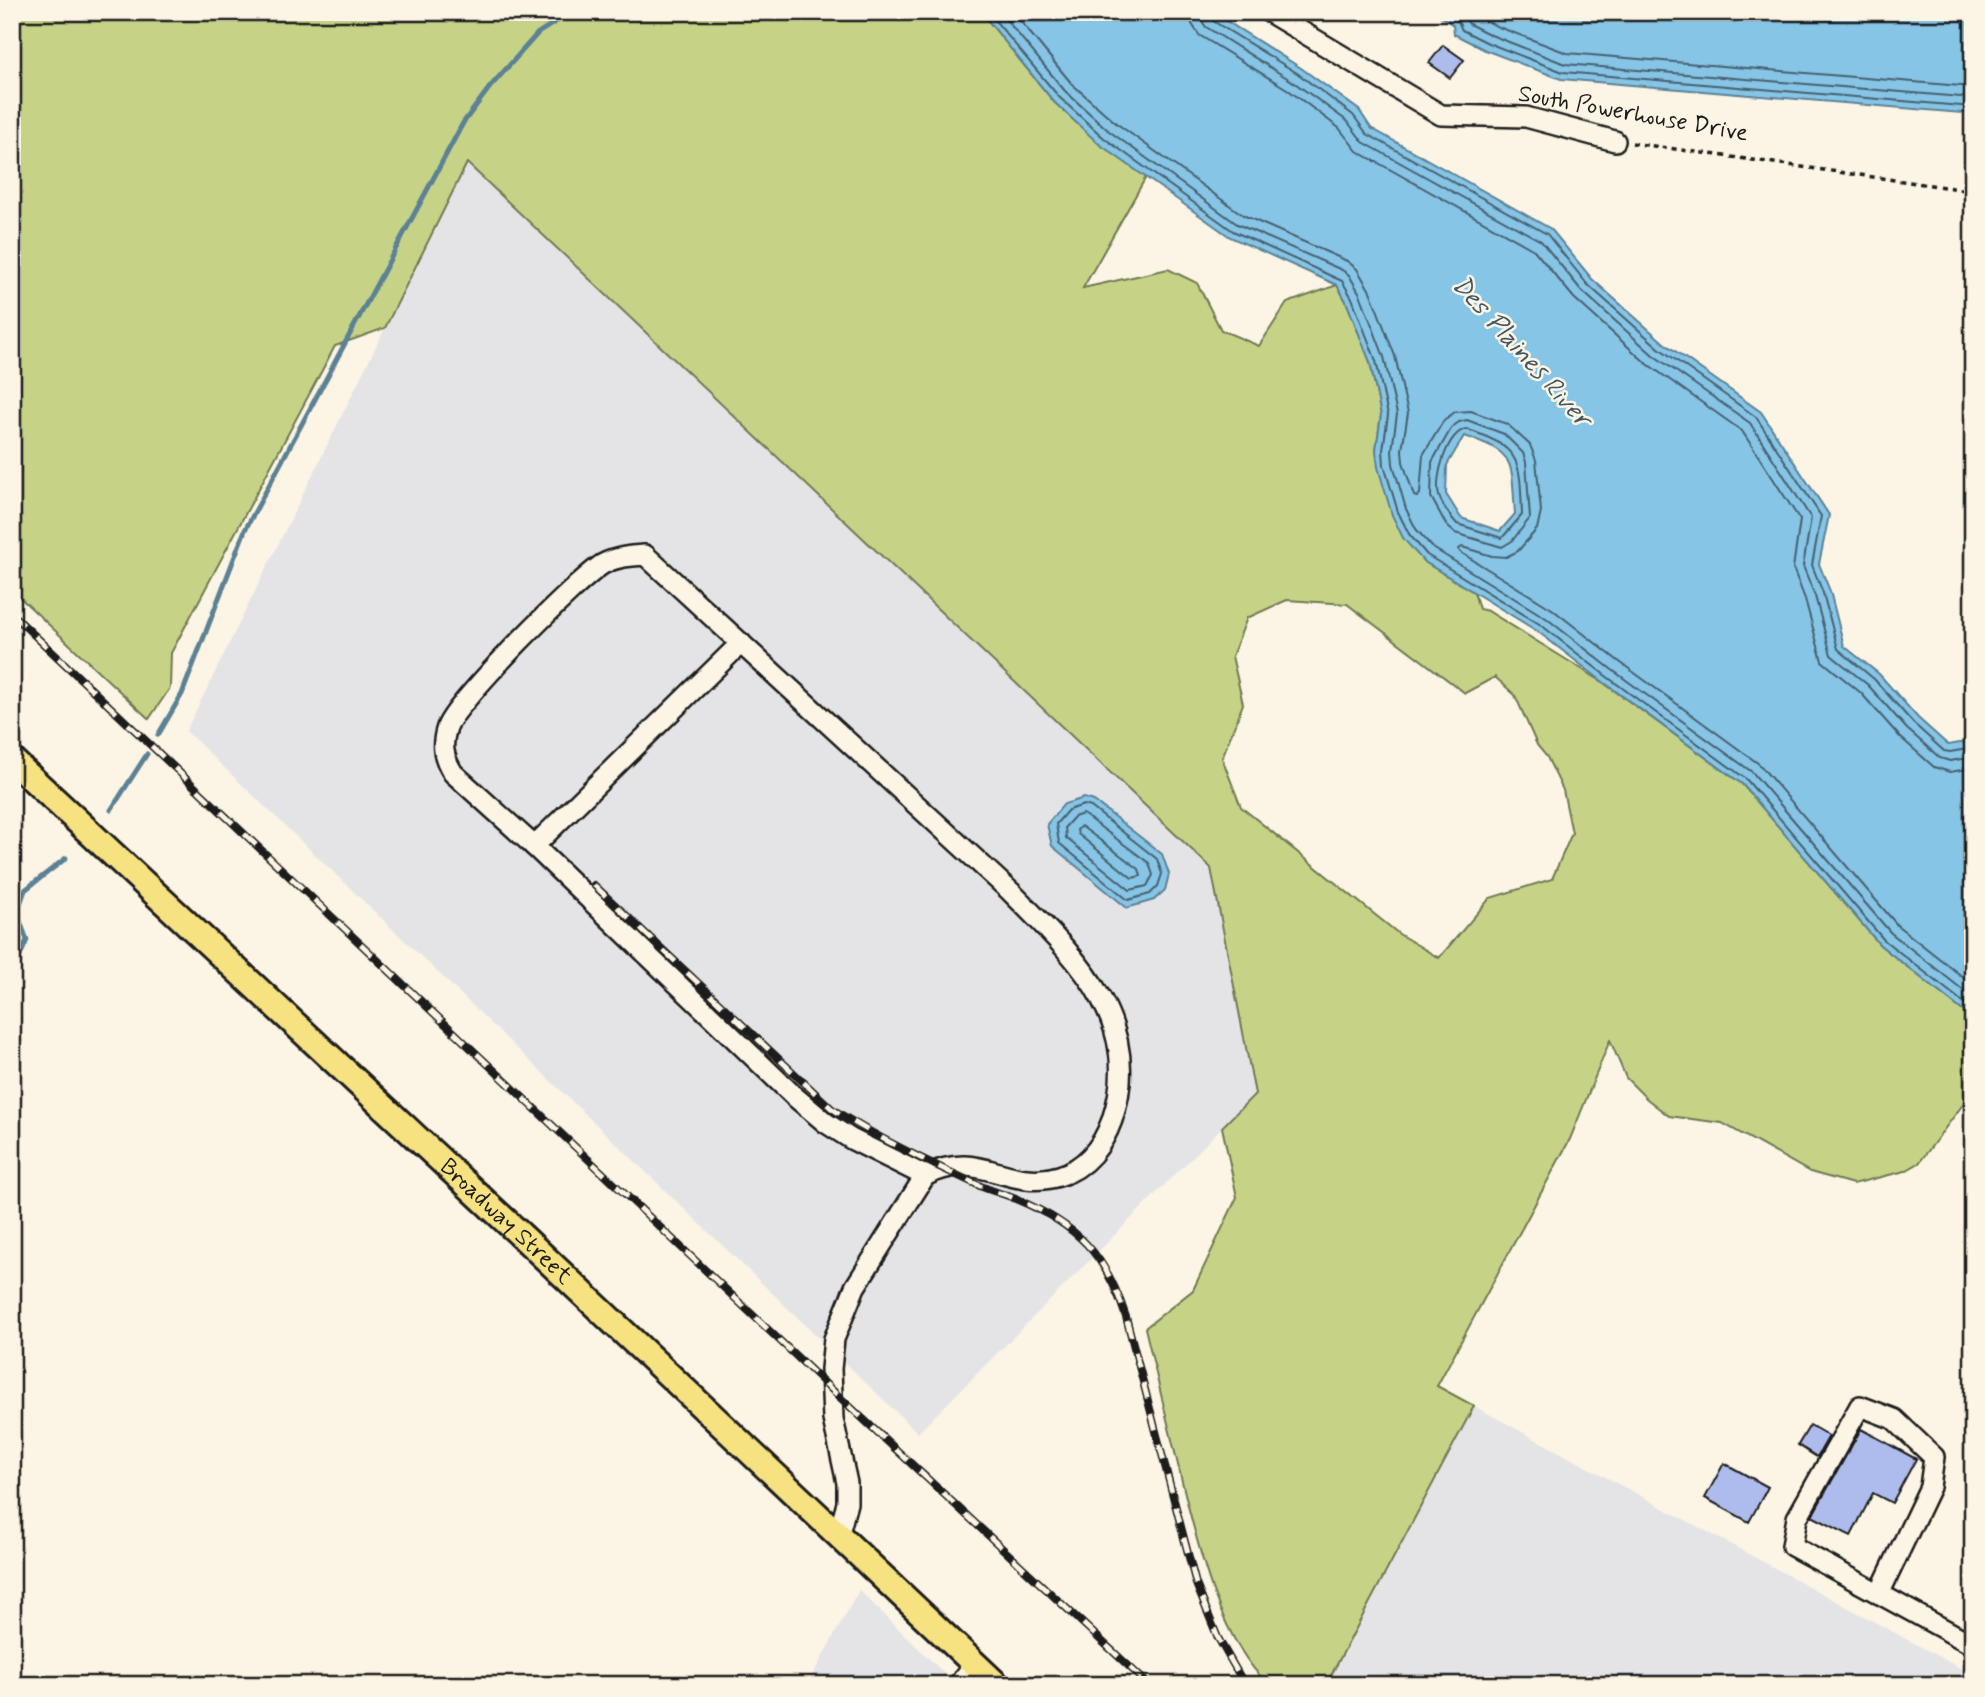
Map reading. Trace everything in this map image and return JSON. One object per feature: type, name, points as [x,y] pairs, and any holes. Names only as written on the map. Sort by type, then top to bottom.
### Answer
[{"type":"main road","name":"Broadway Street","points":[[12,760],[997,1685]]},
{"type":"lane","name":"South Powerhouse Drive","points":[[1269,12],[1441,115],[1526,117],[1615,141]]},
{"type":"lane","points":[[838,1537],[847,1503],[847,1483],[832,1419],[831,1369],[834,1339],[855,1287],[925,1176],[942,1167],[964,1165],[982,1167],[1008,1177],[1043,1180],[1062,1176],[1085,1162],[1106,1138],[1114,1114],[1120,1057],[1114,1027],[1087,973],[1000,882],[645,555],[614,559],[600,566],[552,609],[453,715],[447,725],[442,748],[445,760],[453,773],[534,846],[826,1123],[851,1139],[925,1176]]},
{"type":"lane","points":[[534,846],[741,643]]},
{"type":"lane","points":[[1879,1594],[1930,1487],[1934,1457],[1894,1419],[1860,1406],[1797,1518],[1792,1546],[1879,1594],[1973,1645]]},
{"type":"lane","points":[[958,1685],[975,1664]]},
{"type":"path","name":"South Powerhouse Drive","points":[[1615,141],[1973,191]]},
{"type":"shaded area","points":[[467,162],[1211,868],[1255,1094],[918,1433],[186,731]]},
{"type":"shaded area","points":[[1474,1406],[1973,1675],[1973,1685],[1326,1685]]},
{"type":"shaded area","points":[[859,1590],[956,1685],[807,1685]]},
{"type":"green space","points":[[12,12],[981,12],[1054,102],[1099,143],[1146,177],[1083,288],[1168,269],[1197,283],[1221,330],[1259,346],[1287,303],[1337,285],[1370,362],[1381,415],[1376,450],[1423,561],[1474,592],[1479,609],[1488,611],[1601,681],[1742,784],[1880,945],[1973,1019],[1973,1091],[1919,1163],[1905,1171],[1853,1184],[1810,1172],[1722,1123],[1669,1116],[1626,1078],[1610,1040],[1570,1139],[1437,1386],[1474,1406],[1326,1685],[1269,1685],[1235,1640],[1210,1584],[1145,1328],[1193,1290],[1237,1197],[1222,1127],[1255,1094],[1211,868],[467,163],[385,328],[335,346],[171,653],[170,688],[149,719],[12,590]],"holes":[[[1287,600],[1347,604],[1465,693],[1495,677],[1515,695],[1537,745],[1547,757],[1563,790],[1572,833],[1552,879],[1490,898],[1439,958],[1399,934],[1241,807],[1222,758],[1243,704],[1232,656],[1247,618]]]},
{"type":"water","name":"Des Plaines River","points":[[981,12],[1212,12],[1301,68],[1359,110],[1371,128],[1551,229],[1592,279],[1664,343],[1761,412],[1829,515],[1819,564],[1830,591],[1844,646],[1879,674],[1918,718],[1948,745],[1973,741],[1973,1019],[1880,945],[1742,784],[1537,631],[1423,561],[1403,538],[1392,515],[1378,467],[1376,450],[1381,415],[1370,362],[1337,285],[1230,237],[1099,144],[1054,102]],"holes":[[[1464,436],[1482,442],[1503,455],[1511,472],[1515,514],[1500,531],[1461,518],[1446,494],[1447,465]]]},
{"type":"water","points":[[1435,12],[1973,12],[1973,114],[1561,79],[1485,50],[1454,34],[1453,25]]},
{"type":"water","points":[[1084,798],[1094,801],[1162,854],[1169,874],[1165,890],[1154,900],[1127,908],[1052,846],[1047,824],[1064,804]]},
{"type":"building","points":[[1443,45],[1464,60],[1450,78],[1429,63]]},
{"type":"building","points":[[1810,1425],[1829,1436],[1817,1457],[1798,1445]]},
{"type":"building","points":[[1861,1429],[1916,1459],[1892,1503],[1873,1493],[1851,1536],[1812,1516]]},
{"type":"building","points":[[1724,1463],[1768,1487],[1749,1522],[1705,1498]]},
{"type":"waterway","points":[[158,735],[182,694],[245,530],[463,123],[490,87],[538,33],[571,12]]},
{"type":"waterway","points":[[111,810],[147,754]]},
{"type":"waterway","points":[[12,974],[27,940],[17,913],[25,890],[66,858]]},
{"type":"railway","points":[[12,614],[831,1389],[1149,1685]]},
{"type":"railway","points":[[594,885],[831,1108],[922,1158],[1057,1220],[1099,1259],[1126,1317],[1196,1584],[1218,1638],[1245,1685]]}]
